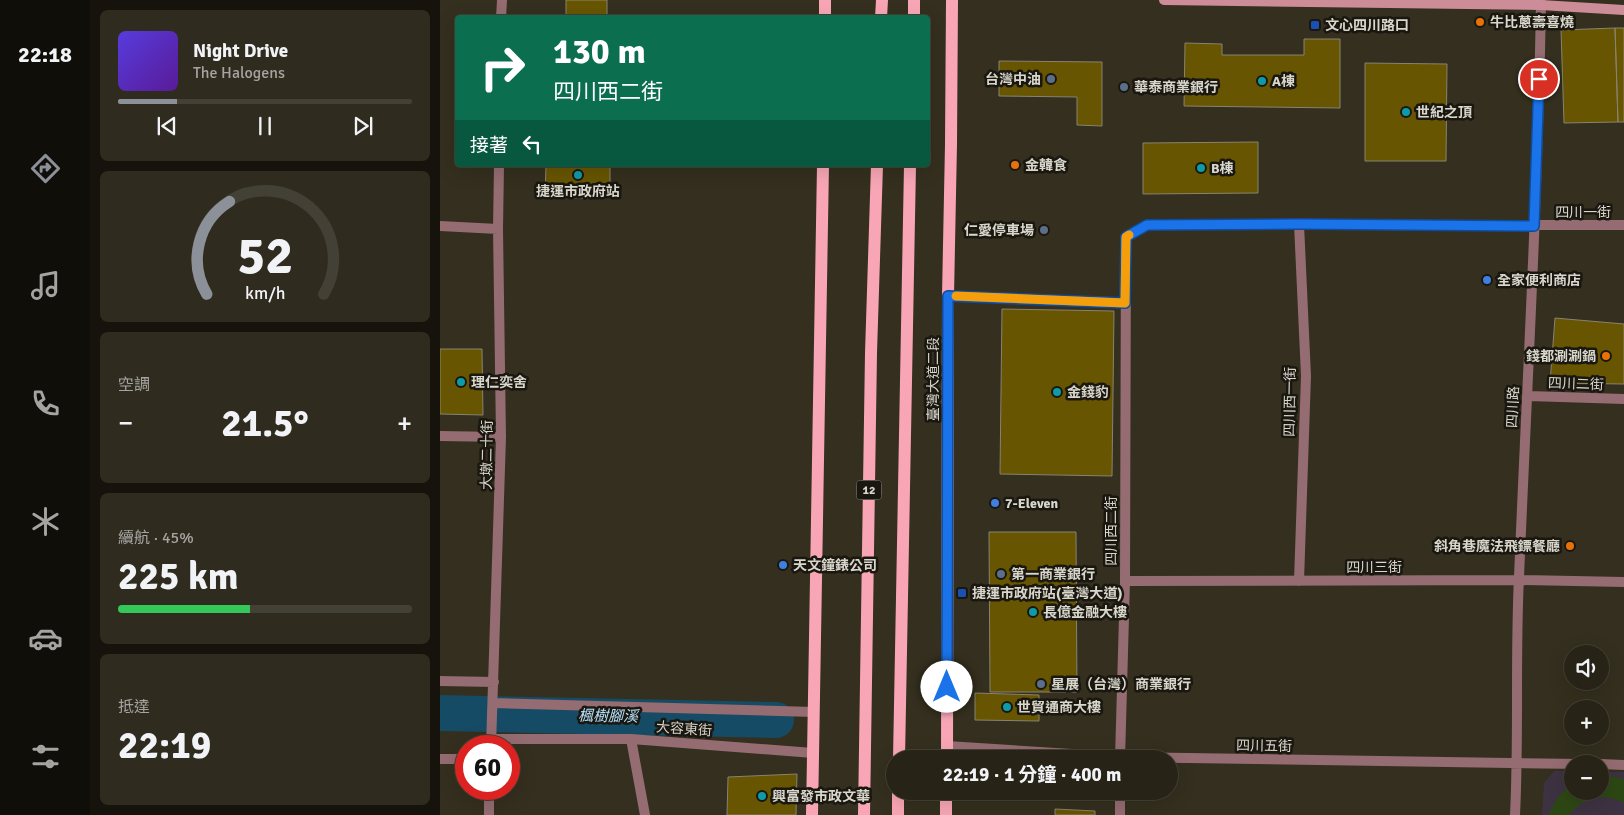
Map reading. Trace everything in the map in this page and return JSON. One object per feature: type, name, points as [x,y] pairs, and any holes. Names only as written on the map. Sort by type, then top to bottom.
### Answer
[{"type":"main road","points":[[825,0],[825,15]]},
{"type":"main road","points":[[881,15],[882,0]]},
{"type":"main road","points":[[914,0],[914,15]]},
{"type":"main road","name":"臺灣大道二段","points":[[947,750],[948,296],[952,144],[952,0]]},
{"type":"main road","points":[[1164,0],[1541,3],[1624,10]]},
{"type":"main road","points":[[812,815],[823,167]]},
{"type":"main road","name":"12","points":[[864,815],[871,353],[877,167]]},
{"type":"main road","name":"臺灣大道二段","points":[[899,750],[910,167]]},
{"type":"main road","points":[[898,800],[898,815]]},
{"type":"main road","points":[[946,800],[946,815]]},
{"type":"street","points":[[501,15],[502,0]]},
{"type":"street","name":"四川路","points":[[1515,815],[1518,580],[1528,396],[1541,3]]},
{"type":"street","name":"大墩二十街","points":[[492,735],[502,437],[498,229],[499,167]]},
{"type":"street","name":"四川西一街","points":[[1299,224],[1306,376],[1300,581]]},
{"type":"street","name":"四川一街","points":[[1126,237],[1147,225],[1624,225]]},
{"type":"street","points":[[440,226],[498,229]]},
{"type":"street","name":"四川西二街","points":[[1120,750],[1124,581],[1126,237]]},
{"type":"street","name":"四川二街","points":[[1528,396],[1624,399]]},
{"type":"street","points":[[440,436],[502,437]]},
{"type":"street","name":"四川三街","points":[[1124,581],[1518,580],[1624,582]]},
{"type":"street","points":[[440,681],[494,682]]},
{"type":"street","name":"大容東街","points":[[494,703],[814,712]]},
{"type":"street","points":[[631,739],[645,815]]},
{"type":"street","name":"大容東街","points":[[520,741],[631,739],[813,752]]},
{"type":"street","points":[[440,759],[455,759]]},
{"type":"street","name":"四川五街","points":[[1178,759],[1564,764]]},
{"type":"street","points":[[1609,764],[1624,764]]},
{"type":"street","points":[[489,800],[489,815]]},
{"type":"street","points":[[1120,800],[1120,815]]},
{"type":"lane","points":[[948,296],[1125,303]]},
{"type":"shaded area","points":[[1554,771],[1564,771],[1564,800],[1609,800],[1609,772],[1624,772],[1624,815],[1542,815],[1544,783]]},
{"type":"green space","points":[[1609,777],[1624,780],[1624,803],[1609,798]]},
{"type":"green space","points":[[1564,791],[1564,800],[1587,800],[1569,815],[1548,815],[1558,797]]},
{"type":"building","points":[[566,0],[607,0],[607,15],[566,15]]},
{"type":"building","points":[[1615,28],[1618,122],[1564,123],[1561,30]]},
{"type":"building","points":[[1615,28],[1624,28],[1624,122],[1618,122]]},
{"type":"building","name":"A棟","points":[[1304,39],[1340,39],[1340,108],[1184,106],[1185,43],[1222,44],[1222,55],[1304,55]]},
{"type":"building","name":"台灣中油","points":[[999,61],[1102,62],[1102,126],[1077,125],[1077,97],[999,96]]},
{"type":"building","name":"世紀之頂","points":[[1365,63],[1447,64],[1446,161],[1365,161]]},
{"type":"building","name":"B棟","points":[[1258,142],[1258,193],[1143,194],[1143,143]]},
{"type":"building","name":"捷運市政府站","points":[[546,167],[610,167],[610,186],[589,186],[588,198],[545,197]]},
{"type":"building","name":"金錢豹","points":[[1002,309],[1114,311],[1112,476],[1000,474]]},
{"type":"building","points":[[1555,318],[1624,324],[1624,384],[1550,383]]},
{"type":"building","name":"理仁奕舍","points":[[440,349],[482,349],[483,415],[440,414]]},
{"type":"building","name":"長億金融大樓","points":[[989,532],[1076,532],[1077,692],[990,692]]},
{"type":"building","name":"世貿通商大樓","points":[[975,693],[1039,695],[1039,721],[975,720]]},
{"type":"building","name":"興富發市政文華","points":[[797,774],[796,815],[727,815],[728,777]]},
{"type":"building","points":[[1055,809],[1095,811],[1095,815],[1055,815]]},
{"type":"waterway","name":"楓樹腳溪","points":[[440,713],[776,720]]},
{"type":"slow traffic","points":[[956,296],[1125,303],[1126,237],[1129,235]]},
{"type":"place","name":"牛比蔥壽喜燒","points":[[1480,22]]},
{"type":"place","name":"文心四川路口","points":[[1315,25]]},
{"type":"place","name":"台灣中油","points":[[1051,79]]},
{"type":"place","name":"A棟","points":[[1262,81]]},
{"type":"place","name":"華泰商業銀行","points":[[1124,87]]},
{"type":"place","name":"世紀之頂","points":[[1406,112]]},
{"type":"place","name":"金韓食","points":[[1015,165]]},
{"type":"place","name":"B棟","points":[[1201,168]]},
{"type":"place","name":"捷運市政府站","points":[[578,175]]},
{"type":"place","name":"仁愛停車場","points":[[1044,230]]},
{"type":"place","name":"全家便利商店","points":[[1487,280]]},
{"type":"place","name":"錢都涮涮鍋","points":[[1606,356]]},
{"type":"place","name":"理仁奕舍","points":[[461,382]]},
{"type":"place","name":"金錢豹","points":[[1057,392]]},
{"type":"place","name":"7-Eleven","points":[[995,503]]},
{"type":"place","name":"斜角巷魔法飛鏢餐廳","points":[[1570,546]]},
{"type":"place","name":"天文鐘錶公司","points":[[783,565]]},
{"type":"place","name":"第一商業銀行","points":[[1001,574]]},
{"type":"place","name":"捷運市政府站(臺灣大道)","points":[[962,593]]},
{"type":"place","name":"長億金融大樓","points":[[1033,612]]},
{"type":"place","name":"星展（台灣）商業銀行","points":[[1041,684]]},
{"type":"place","name":"世貿通商大樓","points":[[1007,707]]},
{"type":"place","name":"興富發市政文華","points":[[762,796]]},
{"type":"route","points":[[947,687],[948,296],[1125,303],[1126,237],[1147,225],[1534,226],[1539,79]]}]
